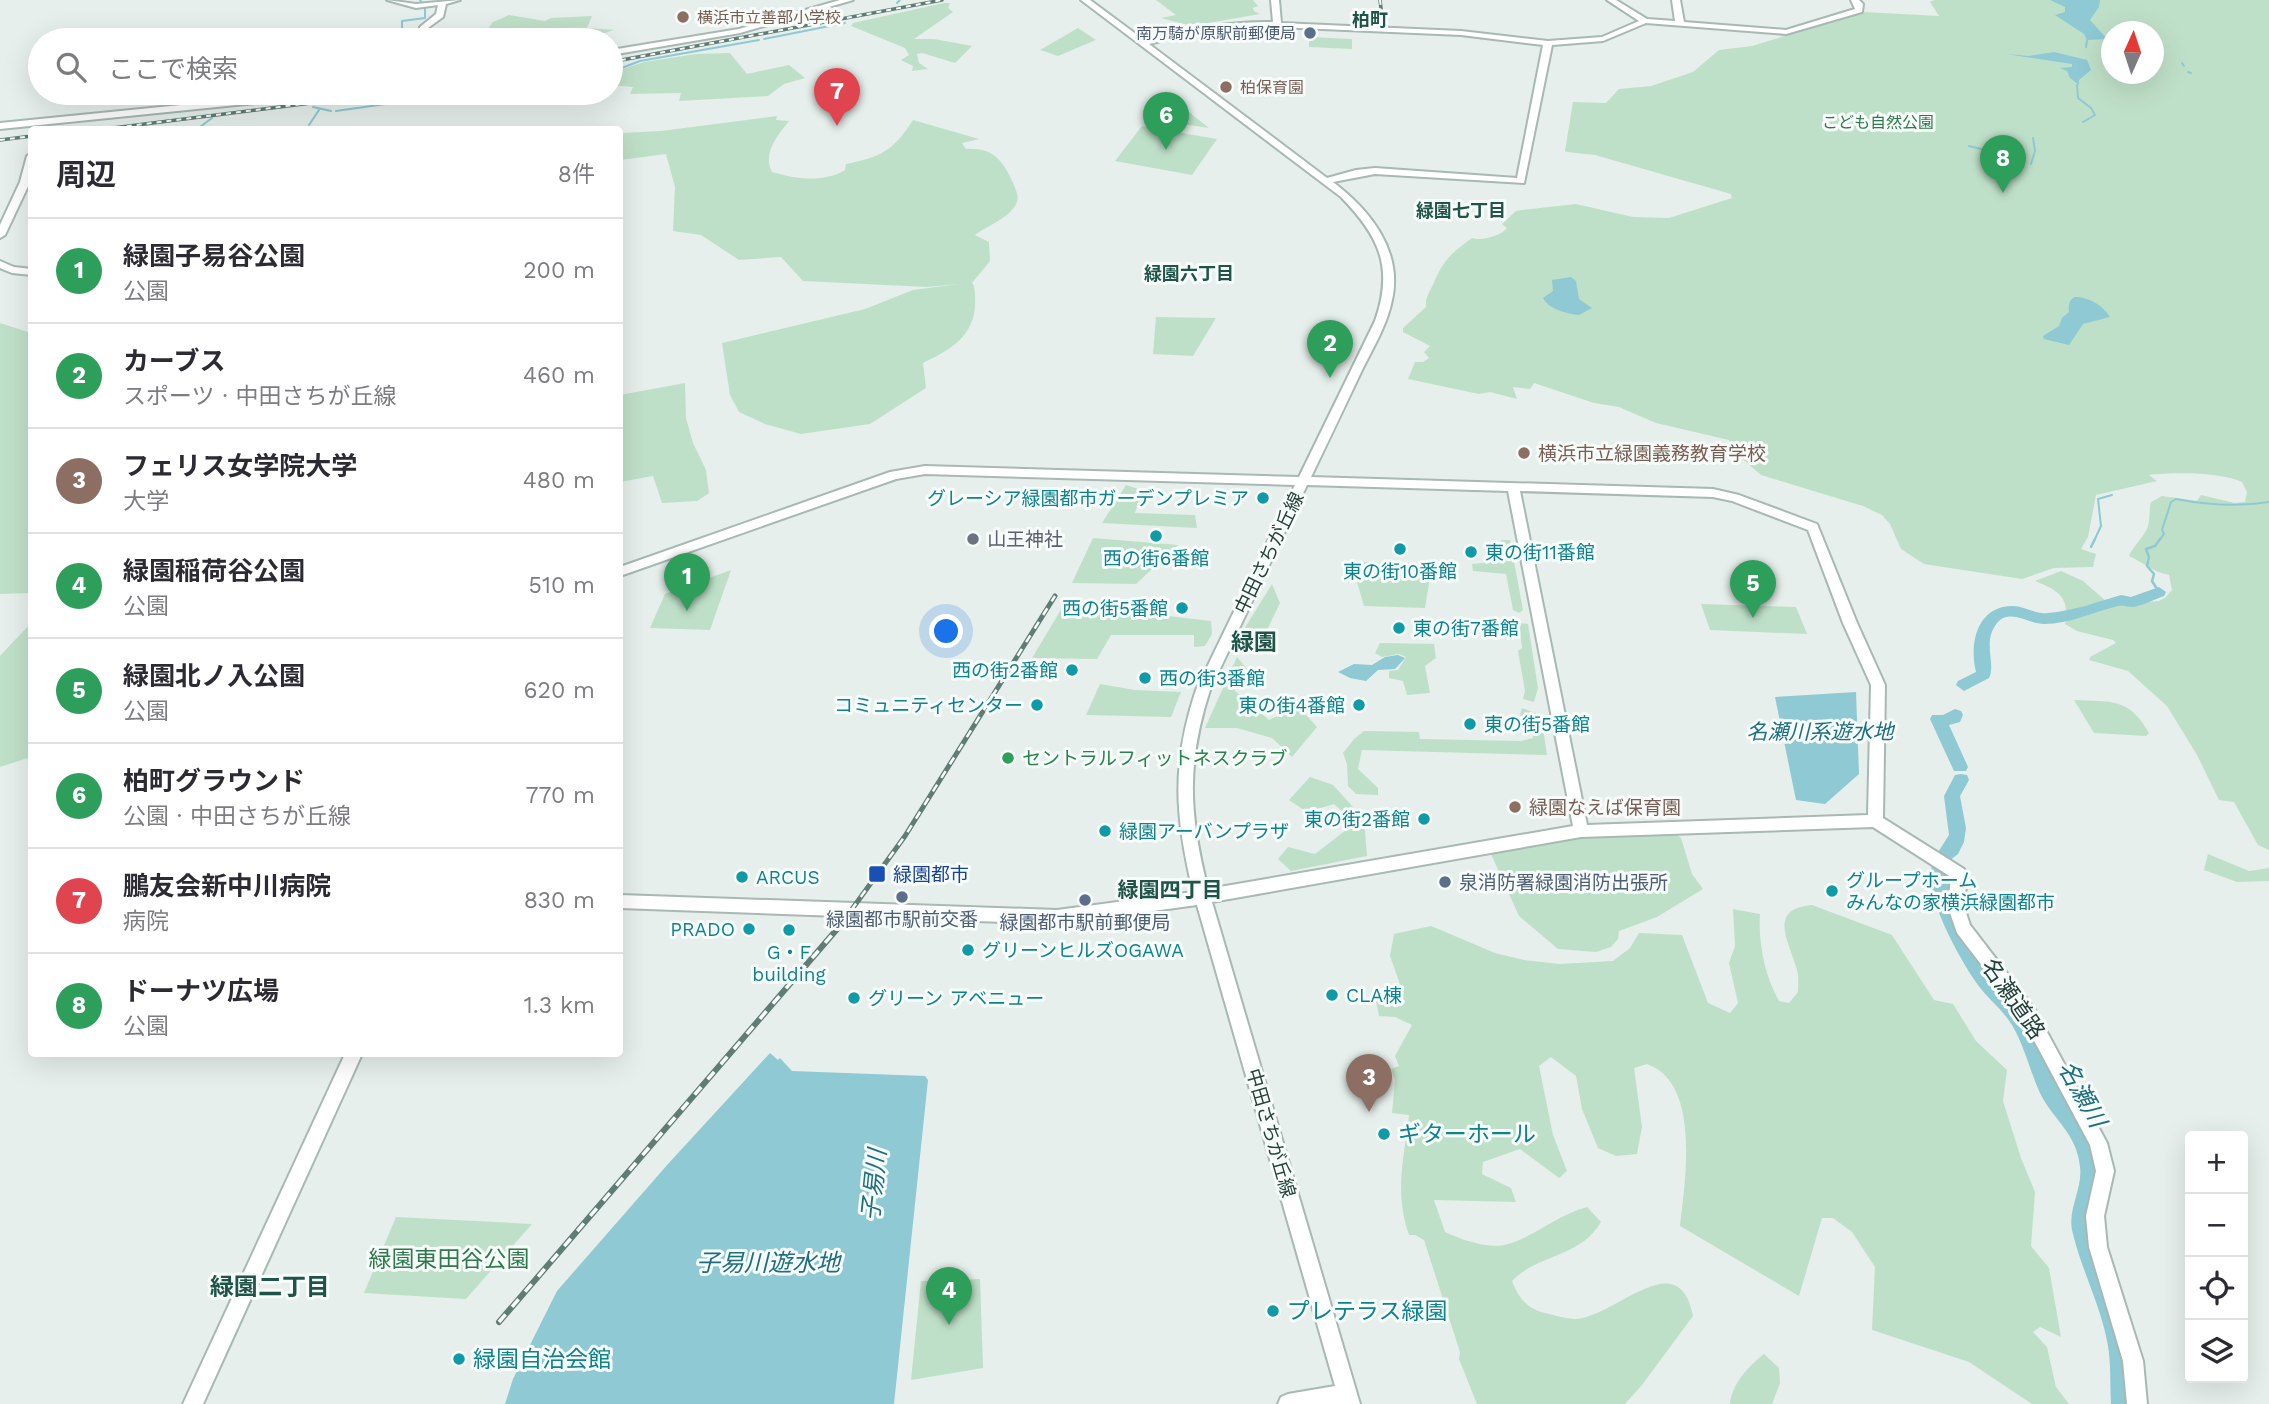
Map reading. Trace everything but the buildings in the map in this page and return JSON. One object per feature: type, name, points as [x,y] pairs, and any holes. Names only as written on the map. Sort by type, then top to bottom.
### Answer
[{"type":"street","points":[[391,0],[410,5],[456,0]]},
{"type":"street","points":[[623,50],[740,31],[849,0]]},
{"type":"street","name":"中田さちが丘線","points":[[1085,0],[1359,209],[1377,234],[1388,264],[1389,290],[1380,321],[1203,690],[1193,717],[1183,784],[1186,828],[1202,896],[1349,1399]]},
{"type":"street","points":[[1275,0],[1277,25]]},
{"type":"street","points":[[1611,0],[1645,21],[1786,32],[1859,10],[1860,6],[1855,0]]},
{"type":"street","points":[[1676,0],[1680,24]]},
{"type":"street","points":[[424,28],[440,15],[442,3]]},
{"type":"street","points":[[1143,43],[1199,29],[1249,24],[1461,33],[1548,43],[1602,39],[1645,21]]},
{"type":"street","points":[[1325,181],[1356,173],[1375,172],[1521,181],[1548,43]]},
{"type":"street","points":[[0,126],[205,105]]},
{"type":"street","points":[[64,126],[176,113],[185,107]]},
{"type":"street","points":[[0,235],[28,171]]},
{"type":"street","points":[[0,264],[12,270],[28,272]]},
{"type":"street","points":[[623,571],[894,475],[925,470],[1713,493],[1735,498],[1813,527],[1850,623],[1878,685],[1875,821],[1581,831],[1097,914],[1057,917],[623,901]]},
{"type":"street","points":[[1513,487],[1581,831]]},
{"type":"street","name":"名瀬道路","points":[[1875,821],[1959,874],[1955,908],[1964,929],[2028,1013],[2098,1143],[2105,1171],[2095,1216],[2098,1247],[2133,1361],[2137,1404]]},
{"type":"street","points":[[193,1404],[352,1057]]},
{"type":"street","points":[[1288,1404],[1349,1399]]},
{"type":"green space","points":[[1156,0],[1253,0],[1258,6],[1253,8],[1254,11],[1260,14],[1191,26],[1161,18],[1176,15]]},
{"type":"green space","name":"こども自然公園","points":[[1934,0],[2269,0],[2269,850],[2258,845],[2234,802],[2219,800],[2197,755],[2167,706],[2128,671],[2089,660],[2116,643],[2077,631],[2065,624],[2067,619],[2124,604],[2159,601],[2166,597],[2172,590],[2169,575],[2153,570],[2129,556],[2148,526],[2151,502],[2162,496],[2197,501],[2201,495],[2235,503],[2245,502],[2247,492],[2242,482],[2210,475],[2159,474],[2149,475],[2157,481],[2096,495],[2088,537],[2081,549],[2096,554],[2093,567],[2054,568],[2022,579],[1924,564],[1901,549],[1890,524],[1882,515],[1863,506],[1761,475],[1738,455],[1729,440],[1656,423],[1619,407],[1594,403],[1534,383],[1530,389],[1513,387],[1517,399],[1408,379],[1415,362],[1423,362],[1429,358],[1424,352],[1430,346],[1403,332],[1403,328],[1426,307],[1427,296],[1442,266],[1472,238],[1486,238],[1504,231],[1507,228],[1502,224],[1516,211],[1576,204],[1633,217],[1669,218],[1732,198],[1731,194],[1595,155],[1565,151],[1573,102],[1606,103],[1619,89],[1651,86],[1693,72],[1719,50],[1752,46],[1863,12],[1939,16],[1930,2]]},
{"type":"green space","points":[[950,3],[948,8],[953,12],[914,39],[934,39],[972,46],[955,63],[922,53],[917,54],[919,63],[928,69],[912,71],[913,66],[901,60],[909,55],[905,48],[851,26],[853,23]]},
{"type":"green space","points":[[509,15],[545,21],[551,18],[592,16],[587,28],[488,28],[493,22]]},
{"type":"green space","points":[[1078,28],[1096,40],[1058,56],[1040,50]]},
{"type":"green space","points":[[1309,37],[1352,39],[1352,49],[1309,47]]},
{"type":"green space","points":[[730,53],[747,74],[789,65],[805,78],[784,84],[768,96],[679,101],[681,93],[630,94],[633,87],[623,86],[623,69],[644,62],[696,54]]},
{"type":"green space","points":[[1175,101],[1209,128],[1175,123],[1153,106]]},
{"type":"green space","points":[[777,116],[776,120],[789,121],[770,151],[769,165],[772,172],[809,178],[837,174],[845,170],[846,164],[868,159],[885,151],[899,139],[913,120],[979,139],[962,143],[966,149],[991,153],[1002,163],[1014,185],[1017,200],[1015,206],[1002,219],[975,235],[989,242],[990,261],[972,283],[975,291],[975,311],[972,321],[961,339],[953,346],[923,363],[926,388],[870,424],[801,434],[765,424],[739,412],[730,395],[722,343],[865,309],[913,290],[959,284],[927,287],[803,281],[781,257],[739,260],[701,235],[673,231],[675,187],[666,154],[623,160],[623,133],[661,131]]},
{"type":"green space","points":[[1142,126],[1217,139],[1192,175],[1115,161]]},
{"type":"green space","points":[[1156,317],[1216,318],[1193,356],[1153,354]]},
{"type":"green space","points":[[0,323],[28,332],[28,593],[0,594]]},
{"type":"green space","points":[[685,383],[686,418],[693,443],[706,470],[709,493],[697,501],[662,503],[653,476],[623,481],[623,394]]},
{"type":"green space","points":[[1126,485],[1142,490],[1135,513],[1195,515],[1197,528],[1102,523]]},
{"type":"green space","points":[[1093,538],[1178,545],[1136,584],[1072,583]]},
{"type":"green space","points":[[1501,540],[1510,540],[1523,610],[1519,613],[1513,610],[1506,574],[1473,571],[1472,564],[1506,561]]},
{"type":"green space","points":[[1351,561],[1380,563],[1392,578],[1432,565],[1425,608],[1364,606]]},
{"type":"green space","points":[[731,570],[710,630],[650,628],[665,594]]},
{"type":"green space","points":[[2061,571],[2083,581],[2106,601],[2066,611],[2060,595],[2035,581]]},
{"type":"green space","points":[[1272,584],[1280,603],[1268,628],[1246,652],[1233,647]]},
{"type":"green space","points":[[1701,604],[1796,607],[1807,634],[1710,630]]},
{"type":"green space","points":[[1062,608],[1125,611],[1211,621],[1212,634],[1205,646],[1194,647],[1194,635],[1111,635],[1097,659],[1032,658]]},
{"type":"green space","points":[[1519,623],[1528,624],[1538,688],[1534,702],[1523,699],[1525,691],[1518,651],[1522,648]]},
{"type":"green space","points":[[28,626],[28,758],[0,767],[0,656]]},
{"type":"green space","points":[[1380,643],[1434,644],[1436,658],[1425,666],[1430,693],[1407,695],[1403,681],[1389,678],[1389,671],[1398,670],[1406,657],[1399,654],[1382,657],[1375,653]]},
{"type":"green space","points":[[1237,657],[1254,677],[1234,690],[1269,720],[1298,706],[1317,727],[1292,757],[1272,738],[1237,728],[1205,728]]},
{"type":"green space","points":[[1100,684],[1135,690],[1181,692],[1171,717],[1086,715]]},
{"type":"green space","points":[[2074,700],[2109,702],[2126,707],[2142,721],[2149,733],[2146,736],[2094,733]]},
{"type":"green space","points":[[1522,708],[1541,715],[1547,755],[1362,750],[1358,769],[1378,788],[1378,795],[1356,794],[1348,786],[1347,764],[1343,753],[1364,731],[1419,732],[1420,739],[1521,741],[1533,738],[1532,724],[1520,715]]},
{"type":"green space","points":[[1310,777],[1333,785],[1364,819],[1367,856],[1291,871],[1278,859],[1288,847],[1315,854],[1355,823],[1334,804],[1307,812],[1289,800]]},
{"type":"green space","points":[[1677,835],[1681,838],[1692,874],[1703,889],[1657,917],[1619,931],[1618,939],[1611,947],[1596,952],[1558,949],[1519,916],[1491,854],[1585,838]]},
{"type":"green space","points":[[2208,854],[2249,871],[2269,868],[2269,881],[2237,882],[2204,870]]},
{"type":"green space","points":[[1812,905],[1892,935],[1934,1000],[1953,1004],[1976,1041],[2007,1070],[2003,1101],[2035,1192],[2031,1246],[2049,1268],[2061,1337],[2040,1327],[2033,1332],[2047,1347],[2056,1387],[2069,1404],[2032,1404],[1969,1362],[1872,1330],[1875,1267],[1852,1232],[1833,1218],[1822,1218],[1799,1296],[1680,1226],[1685,1184],[1686,1135],[1676,1091],[1664,1075],[1647,1064],[1634,1068],[1642,1127],[1637,1154],[1616,1156],[1598,1148],[1582,1109],[1576,1076],[1551,1057],[1539,1066],[1553,1135],[1567,1171],[1559,1178],[1520,1149],[1483,1162],[1482,1174],[1511,1188],[1516,1202],[1434,1200],[1445,1232],[1476,1243],[1501,1246],[1518,1241],[1566,1215],[1587,1207],[1601,1222],[1592,1233],[1571,1249],[1534,1265],[1512,1281],[1526,1304],[1542,1312],[1576,1319],[1593,1315],[1645,1289],[1661,1284],[1675,1285],[1686,1295],[1693,1316],[1625,1404],[1477,1404],[1459,1359],[1460,1352],[1424,1240],[1409,1235],[1404,1219],[1401,1190],[1409,1115],[1392,1113],[1395,1080],[1391,1069],[1399,1066],[1395,1056],[1412,1025],[1395,1017],[1379,1016],[1376,1001],[1402,990],[1390,956],[1394,934],[1431,926],[1495,953],[1559,964],[1613,961],[1630,948],[1639,933],[1682,935],[1708,1003],[1730,1013],[1738,1003],[1729,963],[1735,946],[1733,909],[1760,914],[1760,936],[1766,970],[1779,1001],[1789,1003],[1798,992],[1798,978],[1787,939],[1785,920],[1789,913],[1798,908]]},
{"type":"green space","name":"緑園東田谷公園","points":[[396,1217],[532,1224],[466,1299],[364,1293]]},
{"type":"green space","points":[[980,1279],[983,1368],[911,1380],[921,1281]]},
{"type":"green space","points":[[1764,1354],[1779,1368],[1780,1383],[1772,1404],[1730,1404],[1734,1389],[1742,1376]]},
{"type":"water","points":[[2050,0],[2100,0],[2099,7],[2090,20],[2101,32],[2101,39],[2087,40],[2084,34],[2055,15],[2065,12],[2065,7]]},
{"type":"water","points":[[2054,52],[2087,60],[2091,70],[2079,80],[2079,85],[2070,78],[2067,71],[2060,68],[2072,67],[2072,64],[2006,54],[2029,56]]},
{"type":"water","points":[[1571,277],[1576,281],[1579,299],[1592,308],[1579,315],[1554,308],[1543,298],[1553,291],[1552,280]]},
{"type":"water","points":[[2075,297],[2095,302],[2110,317],[2083,324],[2069,345],[2044,339],[2043,336],[2059,326],[2062,318],[2069,312],[2070,301]]},
{"type":"water","points":[[1398,655],[1405,658],[1395,669],[1378,670],[1366,681],[1338,672],[1354,664],[1372,665],[1385,657]]},
{"type":"water","name":"名瀬川系遊水地","points":[[1856,692],[1859,774],[1825,804],[1796,800],[1775,697]]},
{"type":"water","name":"子易川遊水地","points":[[770,1053],[778,1060],[780,1058],[792,1071],[925,1076],[928,1080],[894,1404],[505,1404],[513,1379],[557,1291]]},
{"type":"waterway","points":[[402,28],[402,21],[425,18],[425,7],[420,0]]},
{"type":"waterway","points":[[897,3],[900,0]]},
{"type":"waterway","points":[[764,39],[845,23]]},
{"type":"waterway","points":[[623,67],[640,61],[759,40]]},
{"type":"waterway","points":[[2086,47],[2087,40]]},
{"type":"waterway","points":[[2077,85],[2078,98],[2091,108],[2095,115],[2083,122]]},
{"type":"waterway","points":[[336,111],[378,105]]},
{"type":"waterway","points":[[313,107],[331,111]]},
{"type":"waterway","points":[[309,125],[319,110]]},
{"type":"waterway","points":[[201,126],[212,118]]},
{"type":"waterway","points":[[2031,164],[2035,151],[2033,138]]},
{"type":"waterway","points":[[1969,146],[1985,150]]},
{"type":"waterway","points":[[2094,541],[2101,526],[2098,499],[2112,495]]},
{"type":"waterway","points":[[2159,541],[2164,534],[2162,530],[2171,502],[2176,499],[2223,505],[2269,502]]},
{"type":"waterway","points":[[2159,592],[2152,581],[2154,574],[2147,566],[2149,557],[2146,549],[2155,546],[2160,539]]},
{"type":"waterway","points":[[2091,547],[2094,541]]},
{"type":"waterway","name":"名瀬川","points":[[1964,685],[1984,674],[1981,655],[1983,635],[1987,625],[2001,613],[2015,611],[2048,619],[2121,600],[2132,602],[2159,592]]},
{"type":"waterway","name":"名瀬川","points":[[1949,719],[1955,715]]},
{"type":"waterway","name":"名瀬川","points":[[1938,719],[1960,767]]},
{"type":"waterway","name":"名瀬川","points":[[1944,857],[1952,849],[1958,835],[1952,796],[1961,780]]},
{"type":"waterway","name":"名瀬川","points":[[1939,869],[1943,900],[1958,937],[1985,980],[2014,1011],[2030,1037],[2032,1052],[2049,1091],[2081,1132],[2091,1168],[2082,1209],[2082,1231],[2119,1345],[2122,1404]]},
{"type":"railway","points":[[623,60],[942,0]]},
{"type":"railway","points":[[1380,0],[1382,16]]},
{"type":"railway","points":[[129,126],[295,105]]},
{"type":"railway","points":[[0,140],[28,136]]},
{"type":"railway","points":[[842,923],[905,836],[1055,596]]},
{"type":"railway","points":[[499,1322],[844,921]]},
{"type":"place","name":"横浜市立善部小学校","points":[[683,17]]},
{"type":"place","name":"南万騎が原駅前郵便局","points":[[1310,33]]},
{"type":"place","name":"柏保育園","points":[[1226,87]]},
{"type":"place","name":"鵬友会新中川病院","points":[[837,126]]},
{"type":"place","name":"柏町グラウンド","points":[[1166,150]]},
{"type":"place","name":"ドーナツ広場","points":[[2003,193]]},
{"type":"place","name":"カーブス","points":[[1330,378]]},
{"type":"place","name":"横浜市立緑園義務教育学校","points":[[1524,453]]},
{"type":"place","name":"グレーシア緑園都市ガーデンプレミア","points":[[1263,498]]},
{"type":"place","name":"西の街6番館","points":[[1156,536]]},
{"type":"place","name":"山王神社","points":[[973,539]]},
{"type":"place","name":"東の街10番館","points":[[1400,549]]},
{"type":"place","name":"東の街11番館","points":[[1471,552]]},
{"type":"place","name":"西の街5番館","points":[[1182,608]]},
{"type":"place","name":"緑園子易谷公園","points":[[687,611]]},
{"type":"place","name":"緑園北ノ入公園","points":[[1753,618]]},
{"type":"place","name":"東の街7番館","points":[[1399,628]]},
{"type":"place","name":"西の街2番館","points":[[1072,670]]},
{"type":"place","name":"西の街3番館","points":[[1145,678]]},
{"type":"place","name":"コミュニティセンター","points":[[1037,705]]},
{"type":"place","name":"東の街4番館","points":[[1359,705]]},
{"type":"place","name":"東の街5番館","points":[[1470,724]]},
{"type":"place","name":"セントラルフィットネスクラブ","points":[[1008,758]]},
{"type":"place","name":"緑園なえば保育園","points":[[1515,807]]},
{"type":"place","name":"東の街2番館","points":[[1424,819]]},
{"type":"place","name":"緑園アーバンプラザ","points":[[1105,831]]},
{"type":"place","name":"緑園都市","points":[[877,874]]},
{"type":"place","name":"ARCUS","points":[[742,877]]},
{"type":"place","name":"泉消防署緑園消防出張所","points":[[1445,882]]},
{"type":"place","name":"グループホーム みんなの家横浜緑園都市","points":[[1832,891]]},
{"type":"place","name":"緑園都市駅前交番","points":[[902,897]]},
{"type":"place","name":"緑園都市駅前郵便局","points":[[1085,900]]},
{"type":"place","name":"PRADO","points":[[749,929]]},
{"type":"place","name":"G・F building","points":[[789,930]]},
{"type":"place","name":"グリーンヒルズOGAWA","points":[[968,950]]},
{"type":"place","name":"CLA棟","points":[[1332,995]]},
{"type":"place","name":"グリーン アベニュー","points":[[854,998]]},
{"type":"place","name":"フェリス女学院大学","points":[[1369,1112]]},
{"type":"place","name":"ギターホール","points":[[1384,1134]]},
{"type":"place","name":"プレテラス緑園","points":[[1273,1311]]},
{"type":"place","name":"緑園稲荷谷公園","points":[[949,1325]]},
{"type":"place","name":"緑園自治会館","points":[[459,1359]]},
{"type":"district","name":"柏町","points":[[1370,19]]},
{"type":"district","name":"緑園七丁目","points":[[1461,210]]},
{"type":"district","name":"緑園六丁目","points":[[1189,273]]},
{"type":"district","name":"緑園","points":[[1254,642]]},
{"type":"district","name":"緑園四丁目","points":[[1170,889]]},
{"type":"district","name":"緑園二丁目","points":[[270,1287]]},
{"type":"water label","name":"子易川","points":[[874,1185]]}]
